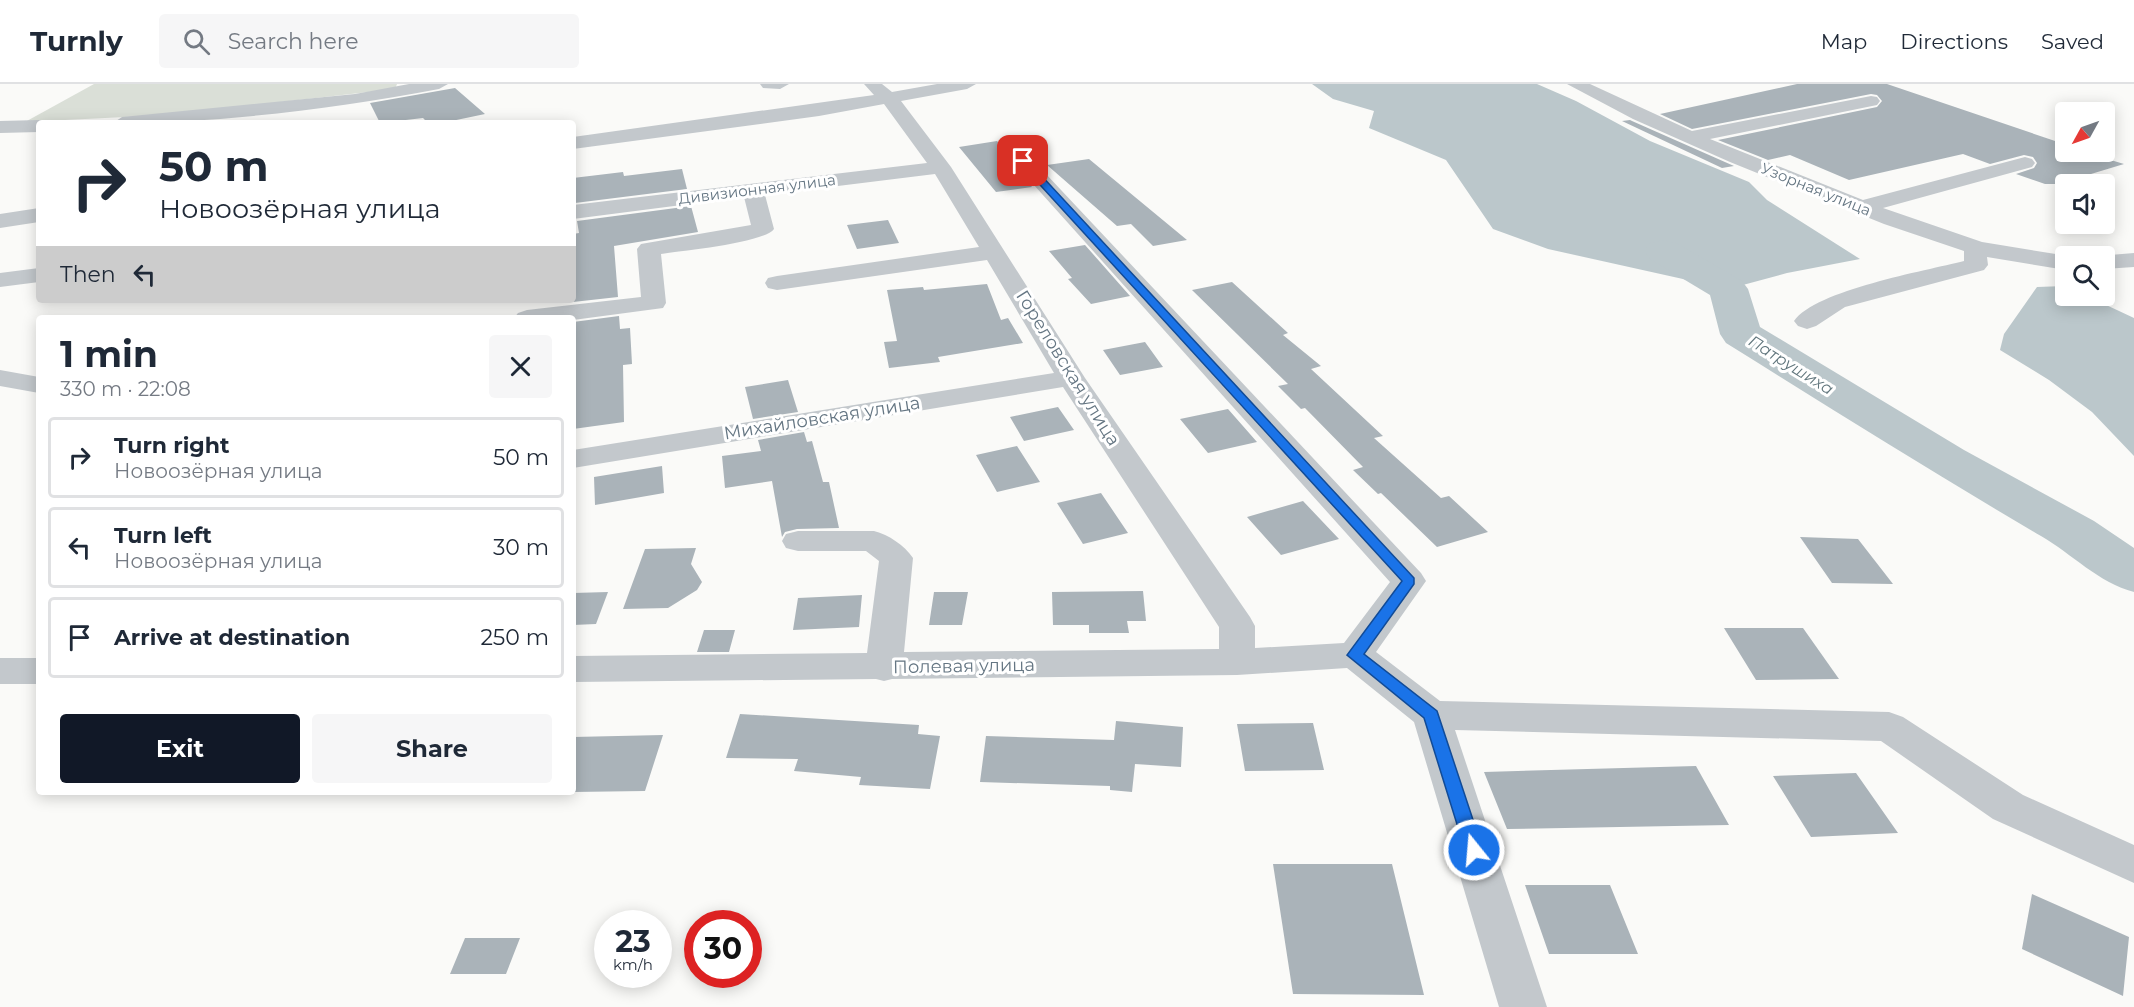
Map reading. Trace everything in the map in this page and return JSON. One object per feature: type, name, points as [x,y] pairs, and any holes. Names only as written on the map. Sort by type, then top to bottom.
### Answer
[{"type":"street","points":[[151,120],[355,99],[439,84]]},
{"type":"street","points":[[769,84],[780,84]]},
{"type":"street","points":[[576,143],[819,110],[875,89],[928,91],[966,84]]},
{"type":"street","name":"Узорная улица","points":[[1576,84],[1793,182],[1938,238],[2030,261],[2055,262]]},
{"type":"street","name":"Гореловская улица","points":[[875,89],[941,167],[1071,378],[1237,626],[1237,662]]},
{"type":"street","points":[[1693,137],[1871,101]]},
{"type":"street","points":[[0,127],[36,126]]},
{"type":"street","points":[[1023,161],[1409,581],[1355,655],[1431,715],[1523,1007]]},
{"type":"street","points":[[1862,207],[2025,163]]},
{"type":"street","name":"Дивизионная улица","points":[[576,212],[941,167]]},
{"type":"street","points":[[650,249],[743,235],[763,229],[753,190]]},
{"type":"street","points":[[0,221],[36,215]]},
{"type":"street","points":[[552,315],[654,303],[650,249],[643,225]]},
{"type":"street","points":[[1807,321],[1836,302],[1976,265],[1976,249]]},
{"type":"street","points":[[777,283],[995,252]]},
{"type":"street","points":[[2115,261],[2134,260]]},
{"type":"street","points":[[0,280],[36,276]]},
{"type":"street","points":[[0,378],[36,384]]},
{"type":"street","name":"Михайловская улица","points":[[576,459],[1071,378]]},
{"type":"street","points":[[798,541],[874,541],[896,558],[884,668]]},
{"type":"street","name":"Полевая улица","points":[[576,669],[884,668],[1237,662],[1355,655]]},
{"type":"street","points":[[0,671],[36,671]]},
{"type":"street","points":[[1431,715],[1889,727],[2008,807],[2134,865]]},
{"type":"shaded area","points":[[94,84],[397,84],[395,89],[165,115],[25,122]]},
{"type":"shaded area","points":[[1312,84],[1537,84],[1576,101],[1650,141],[1749,182],[1767,200],[1860,259],[1787,273],[1728,289],[1548,249],[1493,229],[1446,160],[1369,128],[1374,111],[1333,99]]},
{"type":"shaded area","points":[[2055,286],[2055,306],[2108,306],[2134,318],[2134,456],[2092,412],[2049,380],[2000,350],[2004,334],[2037,287]]},
{"type":"building","points":[[1797,84],[1887,84],[2055,141],[2055,162],[2115,161],[2124,164],[2091,174],[2055,174],[2055,184],[2045,184],[2016,174],[2034,168],[2037,163],[2033,157],[2024,155],[1990,164],[1963,154],[1849,180],[1790,155],[1768,160],[1718,140],[1877,107],[1882,101],[1877,95],[1871,94],[1692,129],[1660,114]]},
{"type":"building","points":[[455,88],[485,114],[456,120],[425,120],[423,118],[378,120],[370,103]]},
{"type":"building","points":[[1630,120],[1734,166],[1722,168],[1622,121]]},
{"type":"building","points":[[997,141],[1013,157],[1011,162],[1032,187],[996,192],[959,147]]},
{"type":"building","points":[[1089,159],[1187,240],[1153,246],[1131,224],[1117,226],[1047,165]]},
{"type":"building","points":[[682,169],[687,189],[576,203],[576,178],[623,172],[624,176]]},
{"type":"building","points":[[691,206],[698,232],[614,246],[618,297],[576,302],[576,234],[579,233],[577,221]]},
{"type":"building","points":[[888,220],[899,243],[857,249],[847,225]]},
{"type":"building","points":[[1085,245],[1130,296],[1091,304],[1068,279],[1072,278],[1049,251]]},
{"type":"building","points":[[1232,282],[1288,333],[1283,335],[1321,366],[1311,369],[1383,436],[1374,438],[1441,498],[1449,496],[1488,532],[1437,547],[1381,493],[1378,494],[1353,470],[1363,467],[1305,408],[1301,409],[1278,386],[1288,384],[1192,290]]},
{"type":"building","points":[[987,284],[1001,320],[1008,318],[1023,343],[938,357],[940,362],[889,368],[884,342],[897,341],[887,290],[923,287],[924,290]]},
{"type":"building","points":[[619,316],[620,329],[630,328],[632,364],[623,365],[624,422],[576,429],[576,322]]},
{"type":"building","points":[[1145,342],[1163,367],[1120,375],[1103,350]]},
{"type":"building","points":[[788,380],[798,412],[753,419],[745,387]]},
{"type":"building","points":[[1058,407],[1074,430],[1024,441],[1010,417]]},
{"type":"building","points":[[1228,409],[1257,442],[1208,453],[1180,419]]},
{"type":"building","points":[[804,432],[807,442],[812,441],[823,482],[829,482],[839,528],[797,529],[785,532],[782,537],[772,481],[725,488],[722,456],[761,451],[758,440]]},
{"type":"building","points":[[1017,446],[1040,482],[997,492],[976,455]]},
{"type":"building","points":[[662,466],[664,493],[595,505],[594,477]]},
{"type":"building","points":[[1101,493],[1128,533],[1083,544],[1057,503]]},
{"type":"building","points":[[1303,501],[1339,539],[1281,555],[1247,517]]},
{"type":"building","points":[[1800,537],[1858,539],[1893,584],[1832,583]]},
{"type":"building","points":[[696,548],[691,564],[702,582],[697,590],[668,608],[623,609],[645,549]]},
{"type":"building","points":[[1143,591],[1146,621],[1127,621],[1129,633],[1089,633],[1089,625],[1053,625],[1052,592]]},
{"type":"building","points":[[608,592],[596,624],[576,625],[576,593]]},
{"type":"building","points":[[934,592],[968,592],[962,625],[929,625]]},
{"type":"building","points":[[862,595],[859,627],[793,630],[798,598]]},
{"type":"building","points":[[1724,628],[1803,628],[1839,679],[1756,680]]},
{"type":"building","points":[[704,630],[735,630],[729,652],[697,652]]},
{"type":"building","points":[[740,714],[919,725],[918,734],[940,736],[930,789],[859,785],[861,777],[794,771],[798,759],[726,758]]},
{"type":"building","points":[[1116,721],[1183,727],[1181,767],[1135,764],[1132,792],[1110,790],[1110,786],[980,782],[986,736],[1114,740]]},
{"type":"building","points":[[1313,723],[1324,770],[1245,771],[1237,724]]},
{"type":"building","points":[[663,735],[645,791],[576,792],[576,737]]},
{"type":"building","points":[[1696,766],[1729,825],[1507,829],[1484,772]]},
{"type":"building","points":[[1856,773],[1898,833],[1811,837],[1773,776]]},
{"type":"building","points":[[1273,864],[1392,864],[1424,995],[1293,994]]},
{"type":"building","points":[[1525,885],[1610,885],[1638,954],[1549,954]]},
{"type":"building","points":[[2032,894],[2129,937],[2123,996],[2022,949]]},
{"type":"building","points":[[465,938],[520,938],[506,974],[450,974]]},
{"type":"waterway","name":"Патрушиха","points":[[1663,251],[1728,289],[1741,334],[1947,460],[2075,533],[2134,574]]},
{"type":"route","points":[[1023,161],[1409,581],[1355,655],[1431,715],[1474,850]]}]
